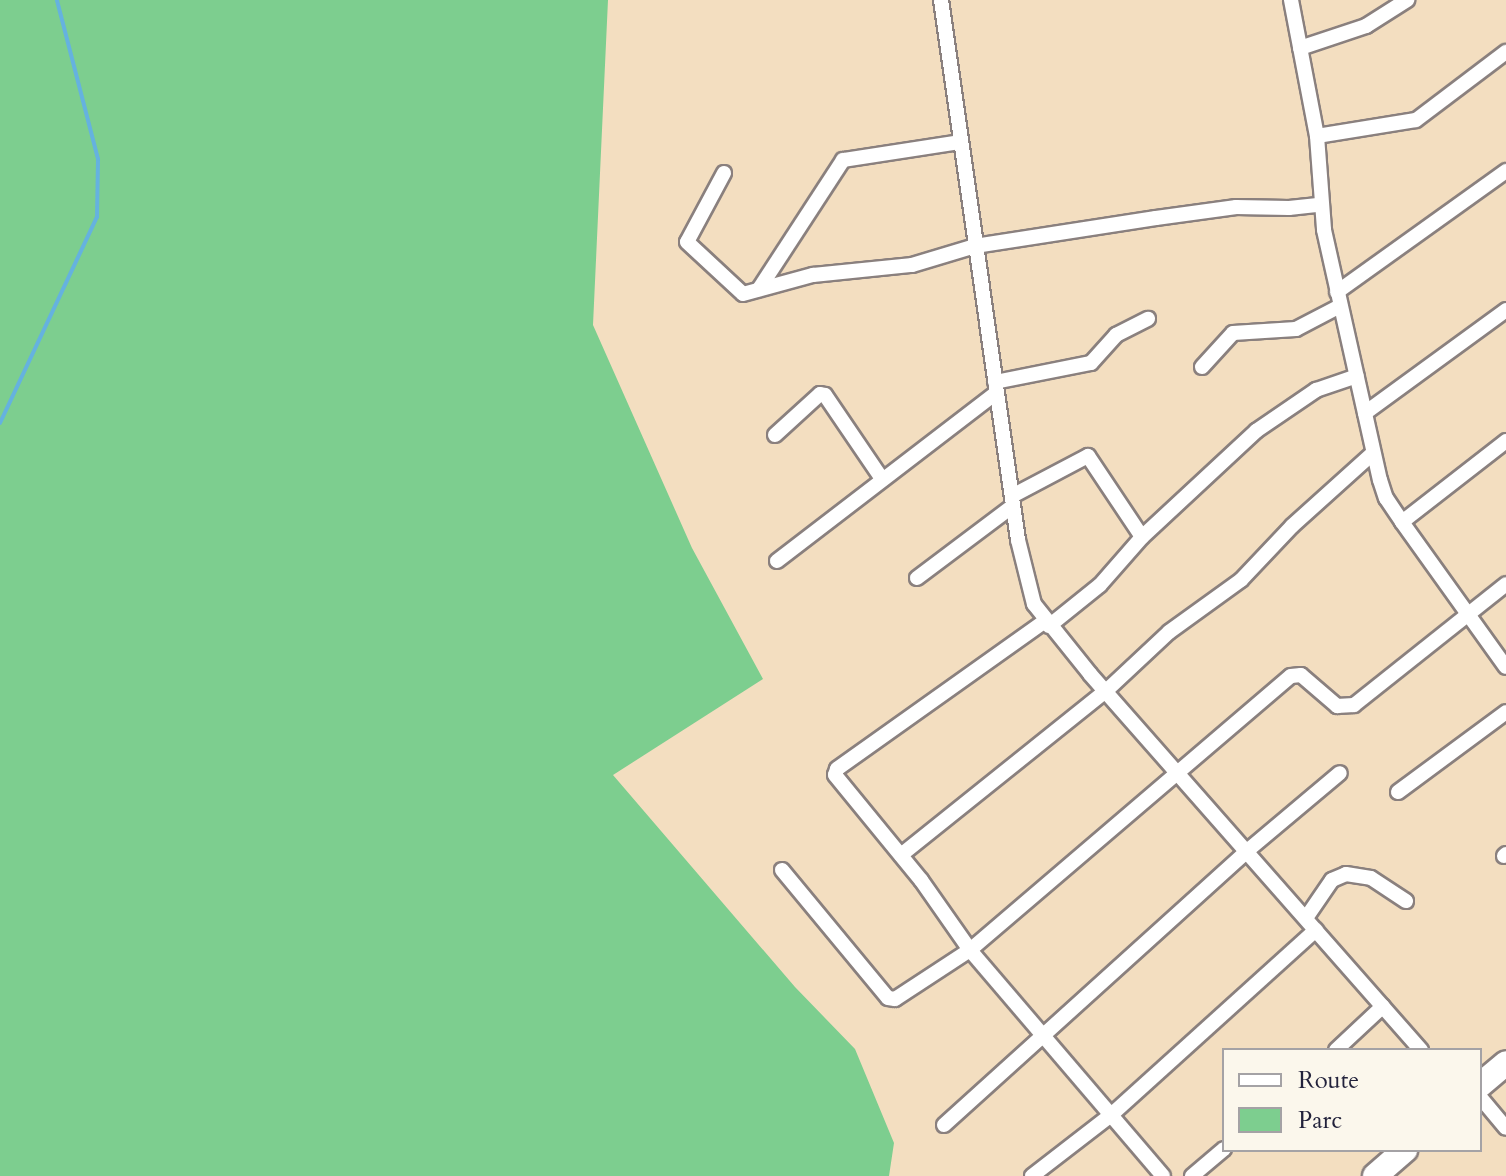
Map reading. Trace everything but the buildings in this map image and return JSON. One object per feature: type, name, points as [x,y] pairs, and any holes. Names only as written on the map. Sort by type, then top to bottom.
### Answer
[{"type":"highway","points":[[1482,1083],[1506,1063]]},
{"type":"highway","points":[[1375,1176],[1403,1152]]},
{"type":"street","points":[[941,0],[1023,568],[1034,604],[1106,691],[1419,1048]]},
{"type":"street","points":[[1291,0],[1317,136],[1320,205],[1372,454],[1386,498],[1506,667]]},
{"type":"street","points":[[1300,48],[1366,26],[1407,0]]},
{"type":"street","points":[[1317,136],[1416,120],[1506,52]]},
{"type":"street","points":[[759,289],[843,160],[961,142]]},
{"type":"street","points":[[1202,367],[1233,333],[1296,329],[1506,171]]},
{"type":"street","points":[[724,173],[687,242],[740,293],[813,275],[912,265],[975,246],[1215,209],[1320,205]]},
{"type":"street","points":[[1365,413],[1506,310]]},
{"type":"street","points":[[777,561],[996,388],[1091,363],[1116,335],[1148,319]]},
{"type":"street","points":[[1163,1176],[970,950],[937,900],[836,779],[837,769],[1100,585],[1142,537],[1273,418],[1316,390],[1357,376]]},
{"type":"street","points":[[775,435],[820,394],[825,395],[882,479]]},
{"type":"street","points":[[1402,522],[1506,441]]},
{"type":"street","points":[[901,855],[1106,691],[1169,632],[1241,580],[1292,526],[1372,454]]},
{"type":"street","points":[[917,578],[1013,501],[1088,456],[1142,537]]},
{"type":"street","points":[[782,870],[891,999],[970,950],[1291,676],[1301,675],[1337,706],[1354,705],[1506,584]]},
{"type":"street","points":[[1398,792],[1506,712]]},
{"type":"street","points":[[944,1125],[1247,851],[1340,773]]},
{"type":"street","points":[[1032,1176],[1111,1115],[1311,924],[1332,880],[1346,874],[1371,878],[1406,901]]},
{"type":"street","points":[[1338,1048],[1383,1006]]},
{"type":"street","points":[[1482,1099],[1506,1128]]},
{"type":"street","points":[[1192,1176],[1222,1151]]},
{"type":"green space","points":[[0,0],[608,0],[593,325],[692,548],[763,679],[613,775],[795,987],[855,1049],[894,1143],[889,1176],[0,1176]]},
{"type":"waterway","points":[[0,423],[97,217],[98,159],[57,0]]}]
